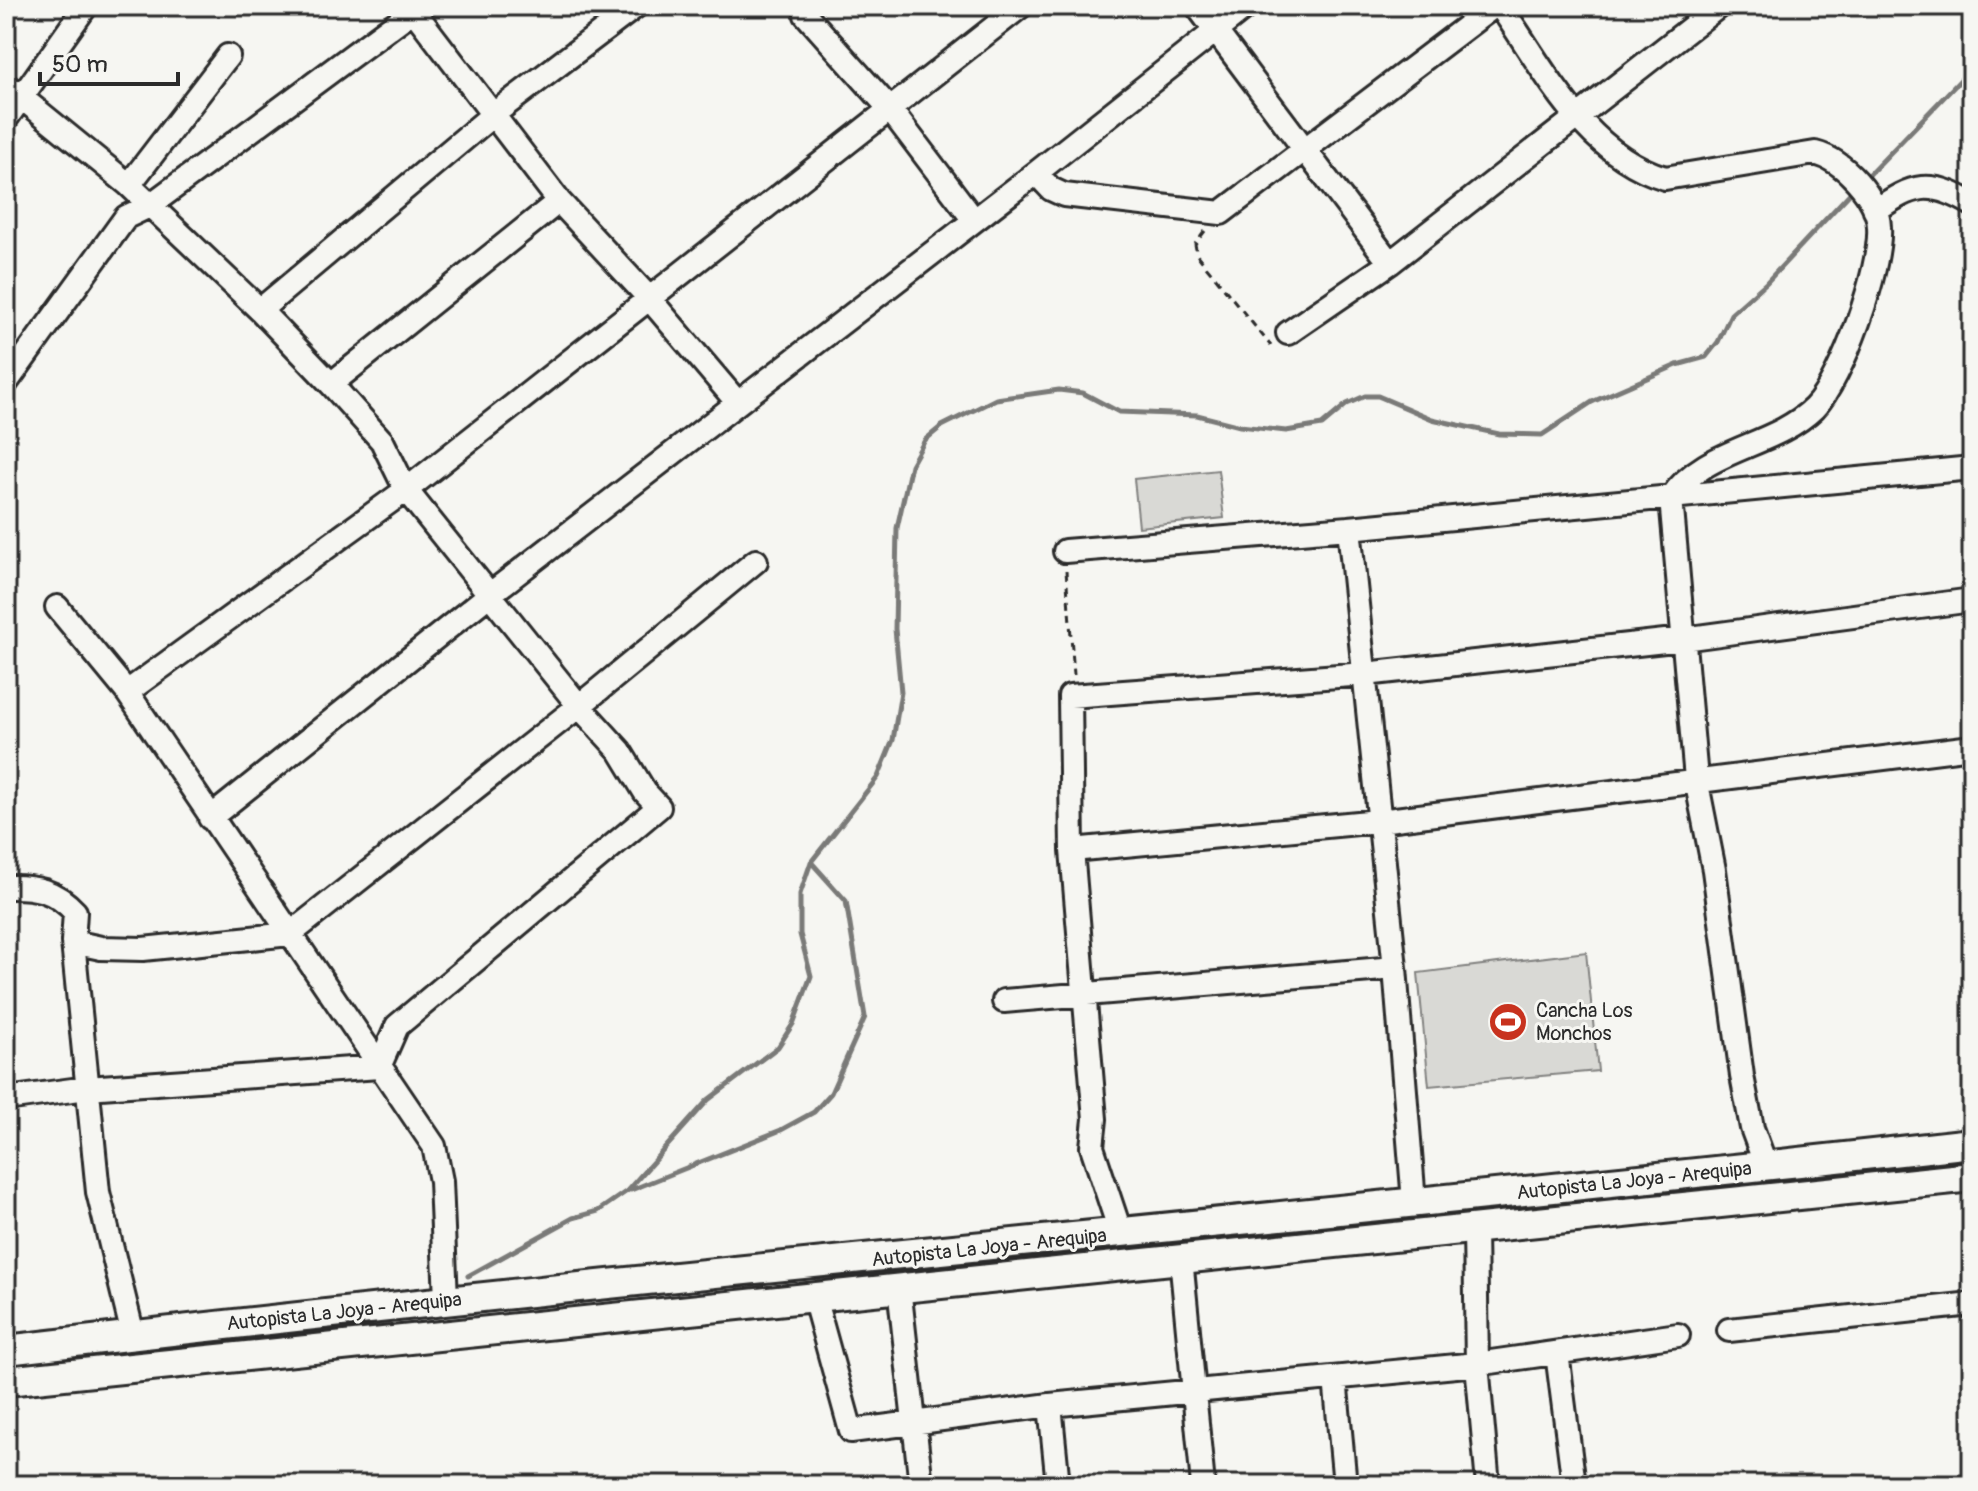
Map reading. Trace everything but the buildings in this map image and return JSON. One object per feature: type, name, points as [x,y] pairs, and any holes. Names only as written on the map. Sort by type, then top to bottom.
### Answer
[{"type":"main road","name":"Autopista La Joya - Arequipa","points":[[6,1350],[446,1300],[1121,1234],[1972,1143]]},
{"type":"main road","name":"Autopista La Joya - Arequipa","points":[[6,1381],[1972,1177]]},
{"type":"street","points":[[6,119],[14,90],[86,6]]},
{"type":"street","points":[[260,310],[495,113],[636,6]]},
{"type":"street","points":[[127,692],[406,490],[1021,6]]},
{"type":"street","points":[[1197,6],[1390,263]]},
{"type":"street","points":[[210,818],[489,595],[1036,173],[1247,6]]},
{"type":"street","points":[[1036,173],[1051,189],[1064,195],[1221,213],[1497,6],[1577,117],[1604,146],[1641,171],[1665,178],[1815,153],[1829,157],[1858,185],[1875,211],[1880,226],[1868,286],[1851,341],[1830,385],[1814,408],[1793,424],[1719,458],[1679,486],[1671,498],[1696,779],[1714,870],[1742,1076],[1752,1128],[1766,1166]]},
{"type":"street","points":[[1280,340],[1390,263],[1719,6]]},
{"type":"street","points":[[6,383],[126,217],[149,206],[414,7],[559,201],[648,297],[737,402]]},
{"type":"street","points":[[806,15],[889,108],[974,220]]},
{"type":"street","points":[[129,185],[228,56]]},
{"type":"street","points":[[14,90],[129,185],[260,310],[331,384],[382,441],[406,490],[579,706],[620,751],[645,792],[659,807],[397,1026],[379,1067]]},
{"type":"street","points":[[1875,211],[1903,191],[1922,187],[1937,187],[1972,204]]},
{"type":"street","points":[[331,384],[559,201]]},
{"type":"street","points":[[1065,551],[1349,528],[1972,468]]},
{"type":"street","points":[[1349,528],[1395,968],[1414,1202]]},
{"type":"street","points":[[73,942],[101,948],[143,949],[290,934],[579,706],[756,561]]},
{"type":"street","points":[[1121,1234],[1092,1147],[1095,1119],[1072,850],[1070,696],[1365,674],[1683,639],[1972,600]]},
{"type":"street","points":[[57,607],[127,692],[434,1146],[441,1181],[446,1300]]},
{"type":"street","points":[[1072,850],[1379,821],[1696,779],[1972,747]]},
{"type":"street","points":[[6,887],[44,889],[61,897],[75,912],[73,942],[98,1192],[133,1335]]},
{"type":"street","points":[[1004,1001],[1395,968]]},
{"type":"street","points":[[6,1099],[87,1088],[379,1067]]},
{"type":"street","points":[[1475,1229],[1477,1364],[1488,1485]]},
{"type":"street","points":[[1181,1258],[1203,1485]]},
{"type":"street","points":[[899,1287],[921,1485]]},
{"type":"street","points":[[814,1297],[851,1431],[1050,1405],[1193,1394],[1477,1364],[1678,1335]]},
{"type":"street","points":[[1729,1330],[1972,1304]]},
{"type":"street","points":[[1557,1353],[1574,1485]]},
{"type":"street","points":[[1335,1378],[1345,1485]]},
{"type":"street","points":[[1050,1405],[1058,1485]]},
{"type":"path","points":[[1221,213],[1195,244],[1197,255],[1280,340]]},
{"type":"path","points":[[1065,551],[1074,677],[1070,696]]},
{"type":"shaded area","points":[[1218,470],[1224,518],[1139,527],[1134,479]]},
{"type":"shaded area","name":"Cancha Los Monchos","points":[[1586,952],[1598,1071],[1429,1086],[1418,973]]},
{"type":"waterway","points":[[1864,180],[1972,68]]},
{"type":"waterway","points":[[468,1276],[573,1218],[598,1211],[627,1191],[708,1100],[778,1047],[793,1024],[811,976],[800,934],[800,894],[811,862],[878,777],[893,740],[901,692],[895,629],[897,528],[911,465],[925,440],[942,426],[996,399],[1059,390],[1083,393],[1119,412],[1197,415],[1240,426],[1286,431],[1322,425],[1347,404],[1365,396],[1378,396],[1432,419],[1499,434],[1542,435],[1592,402],[1677,365],[1706,357],[1718,342],[1731,314],[1766,283],[1854,189]]},
{"type":"waterway","points":[[631,1190],[781,1130],[814,1112],[831,1093],[865,1017],[846,901],[811,862]]},
{"type":"place","name":"Cancha Los Monchos","points":[[1508,1022]]}]
